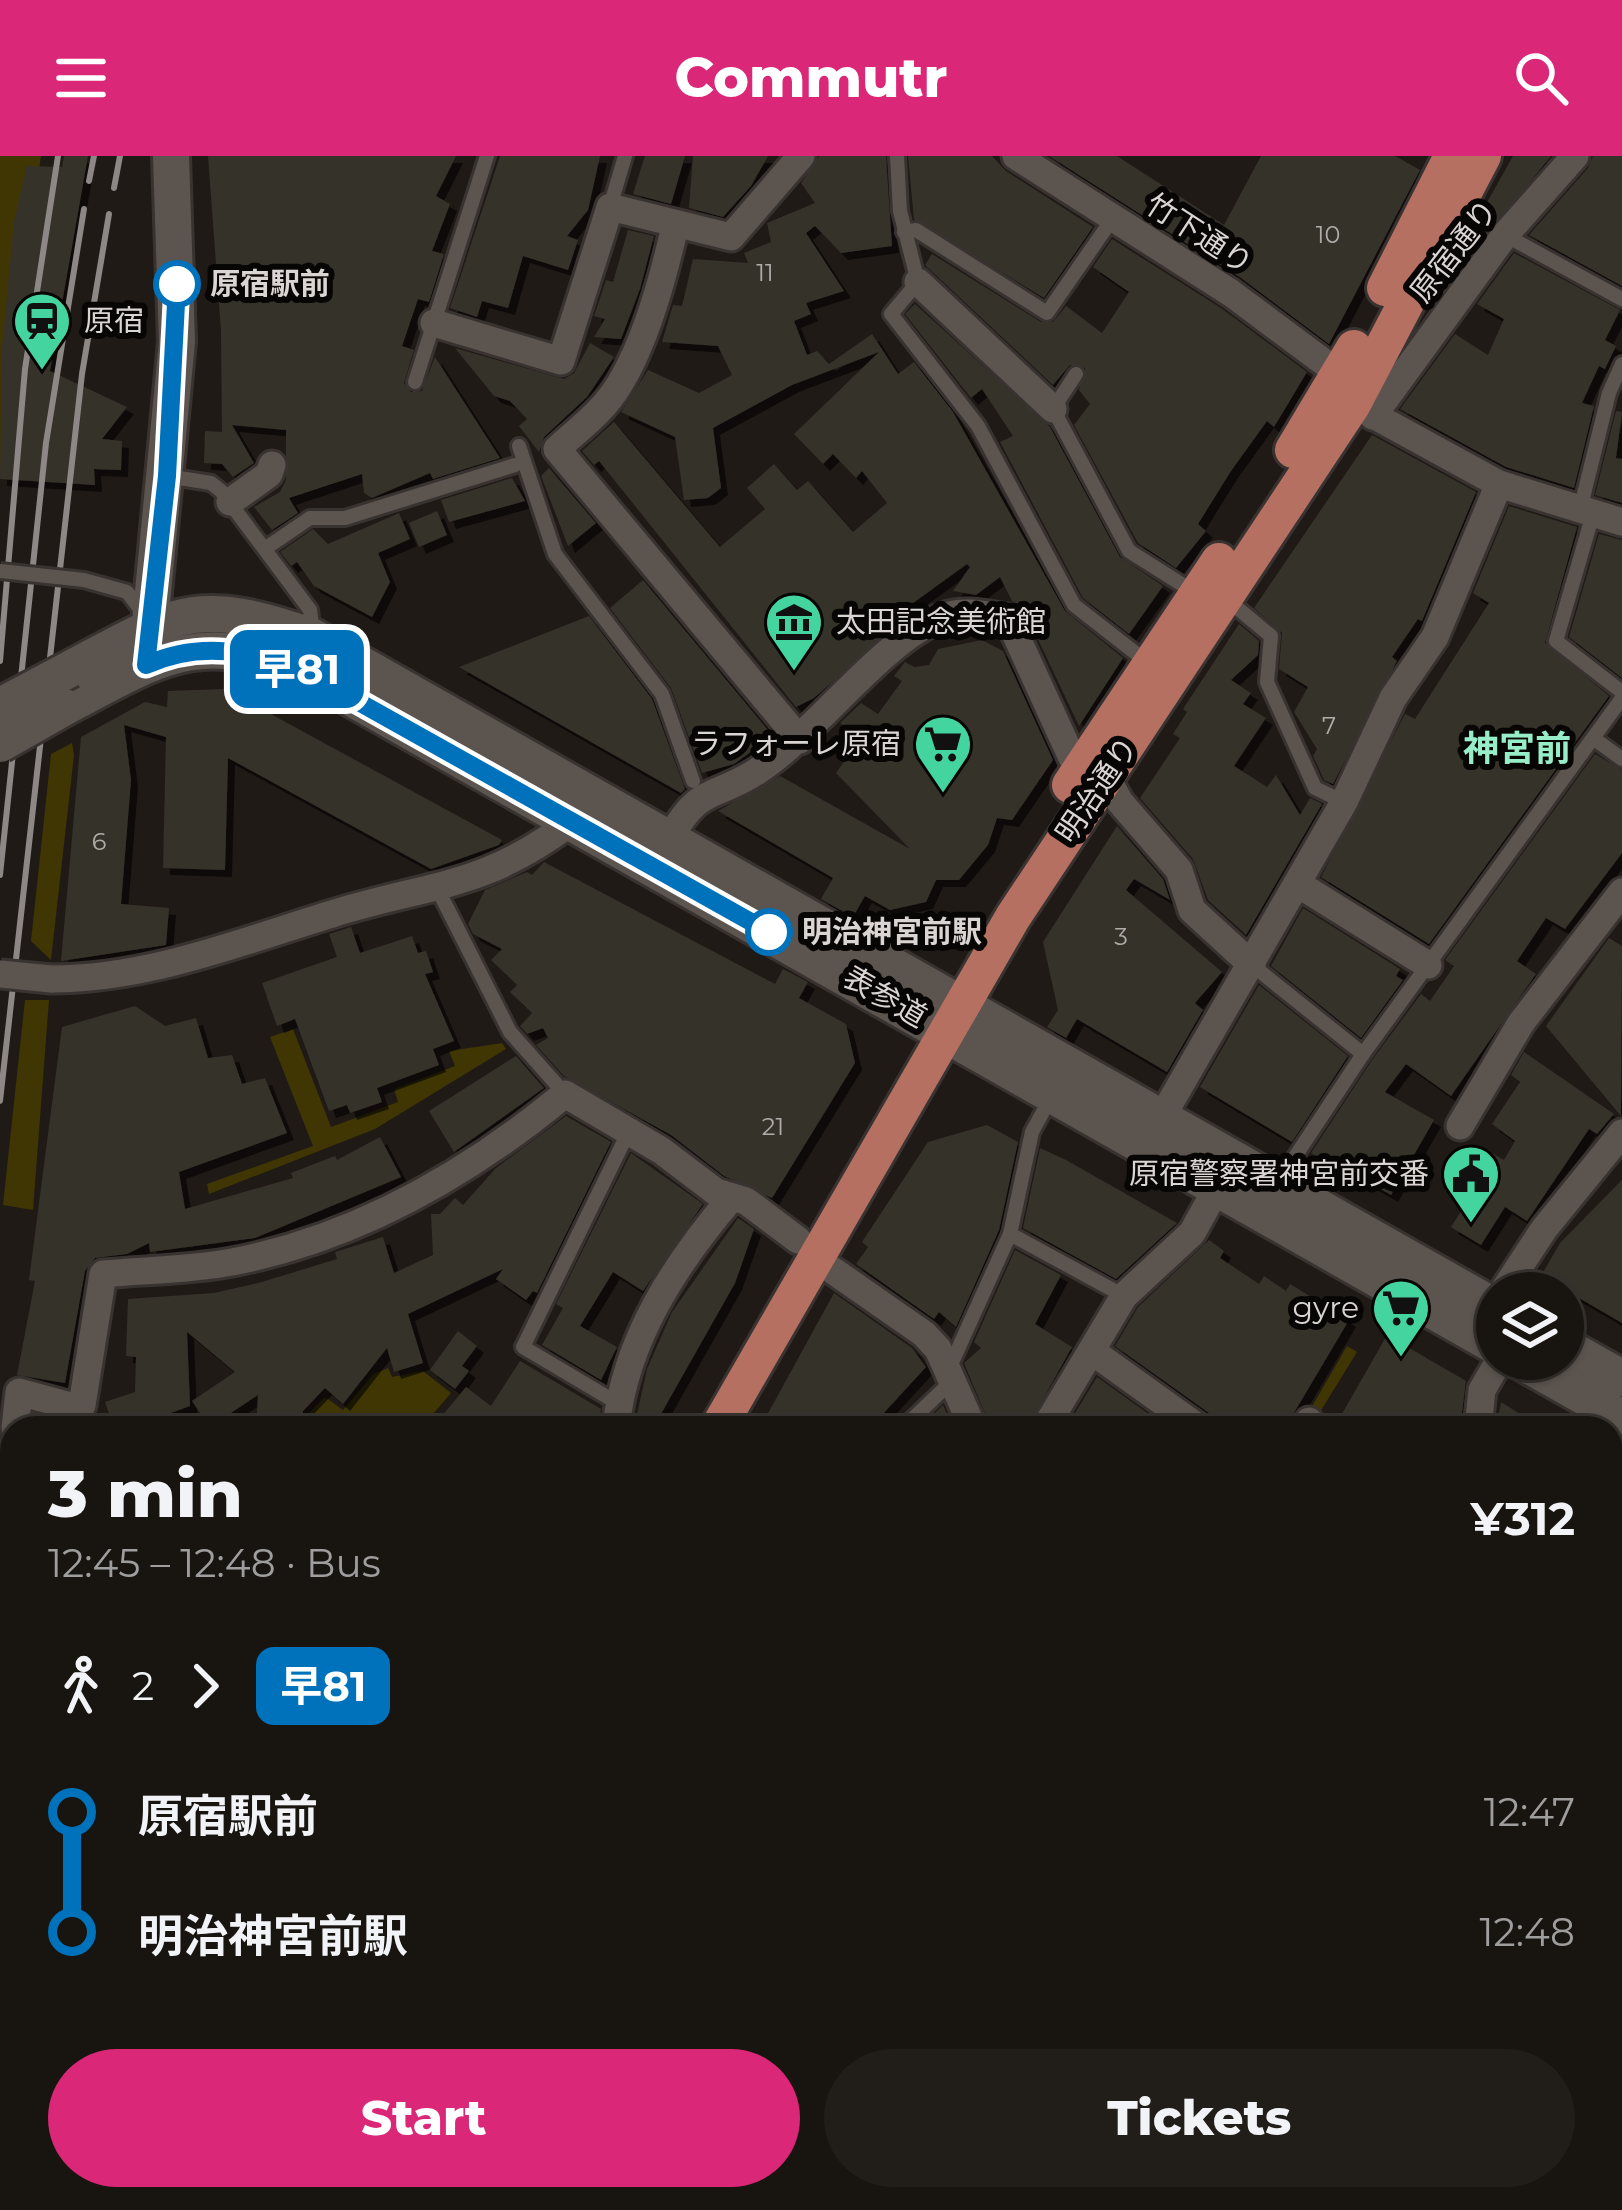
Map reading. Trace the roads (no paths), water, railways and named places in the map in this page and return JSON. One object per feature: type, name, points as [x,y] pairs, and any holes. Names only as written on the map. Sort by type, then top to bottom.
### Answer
[{"type":"main road","points":[[146,665],[167,476],[177,316],[171,156]]},
{"type":"main road","name":"明治通り","points":[[1356,398],[1452,156]]},
{"type":"main road","name":"明治通り","points":[[698,1416],[806,1249],[1092,773],[1211,596],[1356,398],[1483,156]]},
{"type":"main road","name":"明治通り","points":[[1092,773],[1150,664],[1211,596]]},
{"type":"main road","name":"表参道","points":[[0,706],[151,626],[220,611],[314,637],[670,838],[944,1013],[1052,1094],[1476,1335]]},
{"type":"main road","name":"表参道","points":[[0,744],[146,665],[205,648],[285,664],[571,822],[944,1013],[1163,1115],[1476,1290]]},
{"type":"main road","name":"明治通り","points":[[724,1416],[806,1249]]},
{"type":"main road","points":[[1584,1357],[1622,1378]]},
{"type":"main road","points":[[1554,1380],[1618,1416]]},
{"type":"street","points":[[434,323],[561,361],[610,206],[730,237],[801,156]]},
{"type":"street","name":"竹下通り","points":[[1016,156],[1231,293],[1356,398],[1499,484],[1622,522]]},
{"type":"street","name":"原宿通り","points":[[1356,398],[1433,333],[1505,235],[1575,156]]},
{"type":"street","points":[[675,226],[662,280],[620,382],[557,449],[800,740]]},
{"type":"street","points":[[918,282],[1053,409]]},
{"type":"street","points":[[230,502],[269,474],[272,465]]},
{"type":"street","points":[[1163,1115],[1344,802],[1393,698],[1435,637],[1499,484]]},
{"type":"street","points":[[670,838],[686,808],[703,794],[752,775],[800,740],[916,632],[964,612],[1008,618],[1092,773],[1174,863],[1192,910],[1252,965]]},
{"type":"street","points":[[0,974],[79,979],[220,951],[363,904],[439,890],[504,867],[571,822]]},
{"type":"street","points":[[1298,884],[1428,965]]},
{"type":"street","points":[[1460,1126],[1521,1023],[1622,892]]},
{"type":"street","points":[[16,1416],[19,1392],[78,1408],[82,1405],[104,1274],[232,1262],[374,1219],[458,1172],[565,1094],[716,1192],[746,1201],[925,1334],[968,1416]]},
{"type":"street","points":[[1516,1272],[1544,1229],[1622,1132]]},
{"type":"street","points":[[1053,1416],[1124,1296],[1192,1233],[1217,1188]]},
{"type":"street","points":[[617,1416],[656,1304],[679,1263],[732,1197]]},
{"type":"street","points":[[1093,1352],[1182,1416]]},
{"type":"street","points":[[1479,1416],[1488,1380]]},
{"type":"lane","points":[[416,382],[487,156]]},
{"type":"lane","points":[[610,206],[626,156]]},
{"type":"lane","points":[[897,156],[904,232],[918,282],[891,314],[978,426],[1074,605],[1150,664]]},
{"type":"lane","points":[[904,232],[916,230],[1046,313],[1113,218]]},
{"type":"lane","points":[[1505,235],[1622,299]]},
{"type":"lane","points":[[1279,1181],[1364,1054],[1622,695],[1556,641],[1609,393],[1622,364]]},
{"type":"lane","points":[[1076,374],[1053,409],[1130,550],[1271,636],[1267,682],[1315,788],[1344,802]]},
{"type":"lane","points":[[519,446],[522,468],[555,554],[662,694],[693,781]]},
{"type":"lane","points":[[266,548],[310,518],[345,518],[522,468],[557,449]]},
{"type":"lane","points":[[167,476],[211,483],[230,502],[310,610],[314,637]]},
{"type":"lane","points":[[0,571],[84,580],[127,592],[151,626]]},
{"type":"lane","points":[[1593,738],[1622,759]]},
{"type":"lane","points":[[439,890],[509,1032],[565,1094]]},
{"type":"lane","points":[[1252,965],[1364,1054]]},
{"type":"lane","points":[[914,1416],[950,1376],[1010,1234],[1032,1132],[1052,1094]]},
{"type":"lane","points":[[617,1416],[523,1347],[628,1131]]},
{"type":"lane","points":[[1010,1234],[1124,1296]]},
{"type":"railway","points":[[0,661],[25,369],[58,156]]},
{"type":"railway","points":[[89,181],[94,156]]},
{"type":"railway","points":[[114,188],[120,156]]},
{"type":"railway","points":[[0,875],[46,443],[84,209]]},
{"type":"railway","points":[[0,1101],[82,374],[109,214]]},
{"type":"place","name":"原宿駅前","points":[[177,284]]},
{"type":"place","name":"原宿","points":[[42,372]]},
{"type":"place","name":"太田記念美術館","points":[[794,673]]},
{"type":"place","name":"ラフォーレ原宿","points":[[943,795]]},
{"type":"place","name":"明治神宮前駅","points":[[769,932]]},
{"type":"place","name":"原宿警察署神宮前交番","points":[[1471,1225]]},
{"type":"place","name":"gyre","points":[[1401,1359]]},
{"type":"district","name":"神宮前","points":[[1517,748]]}]
